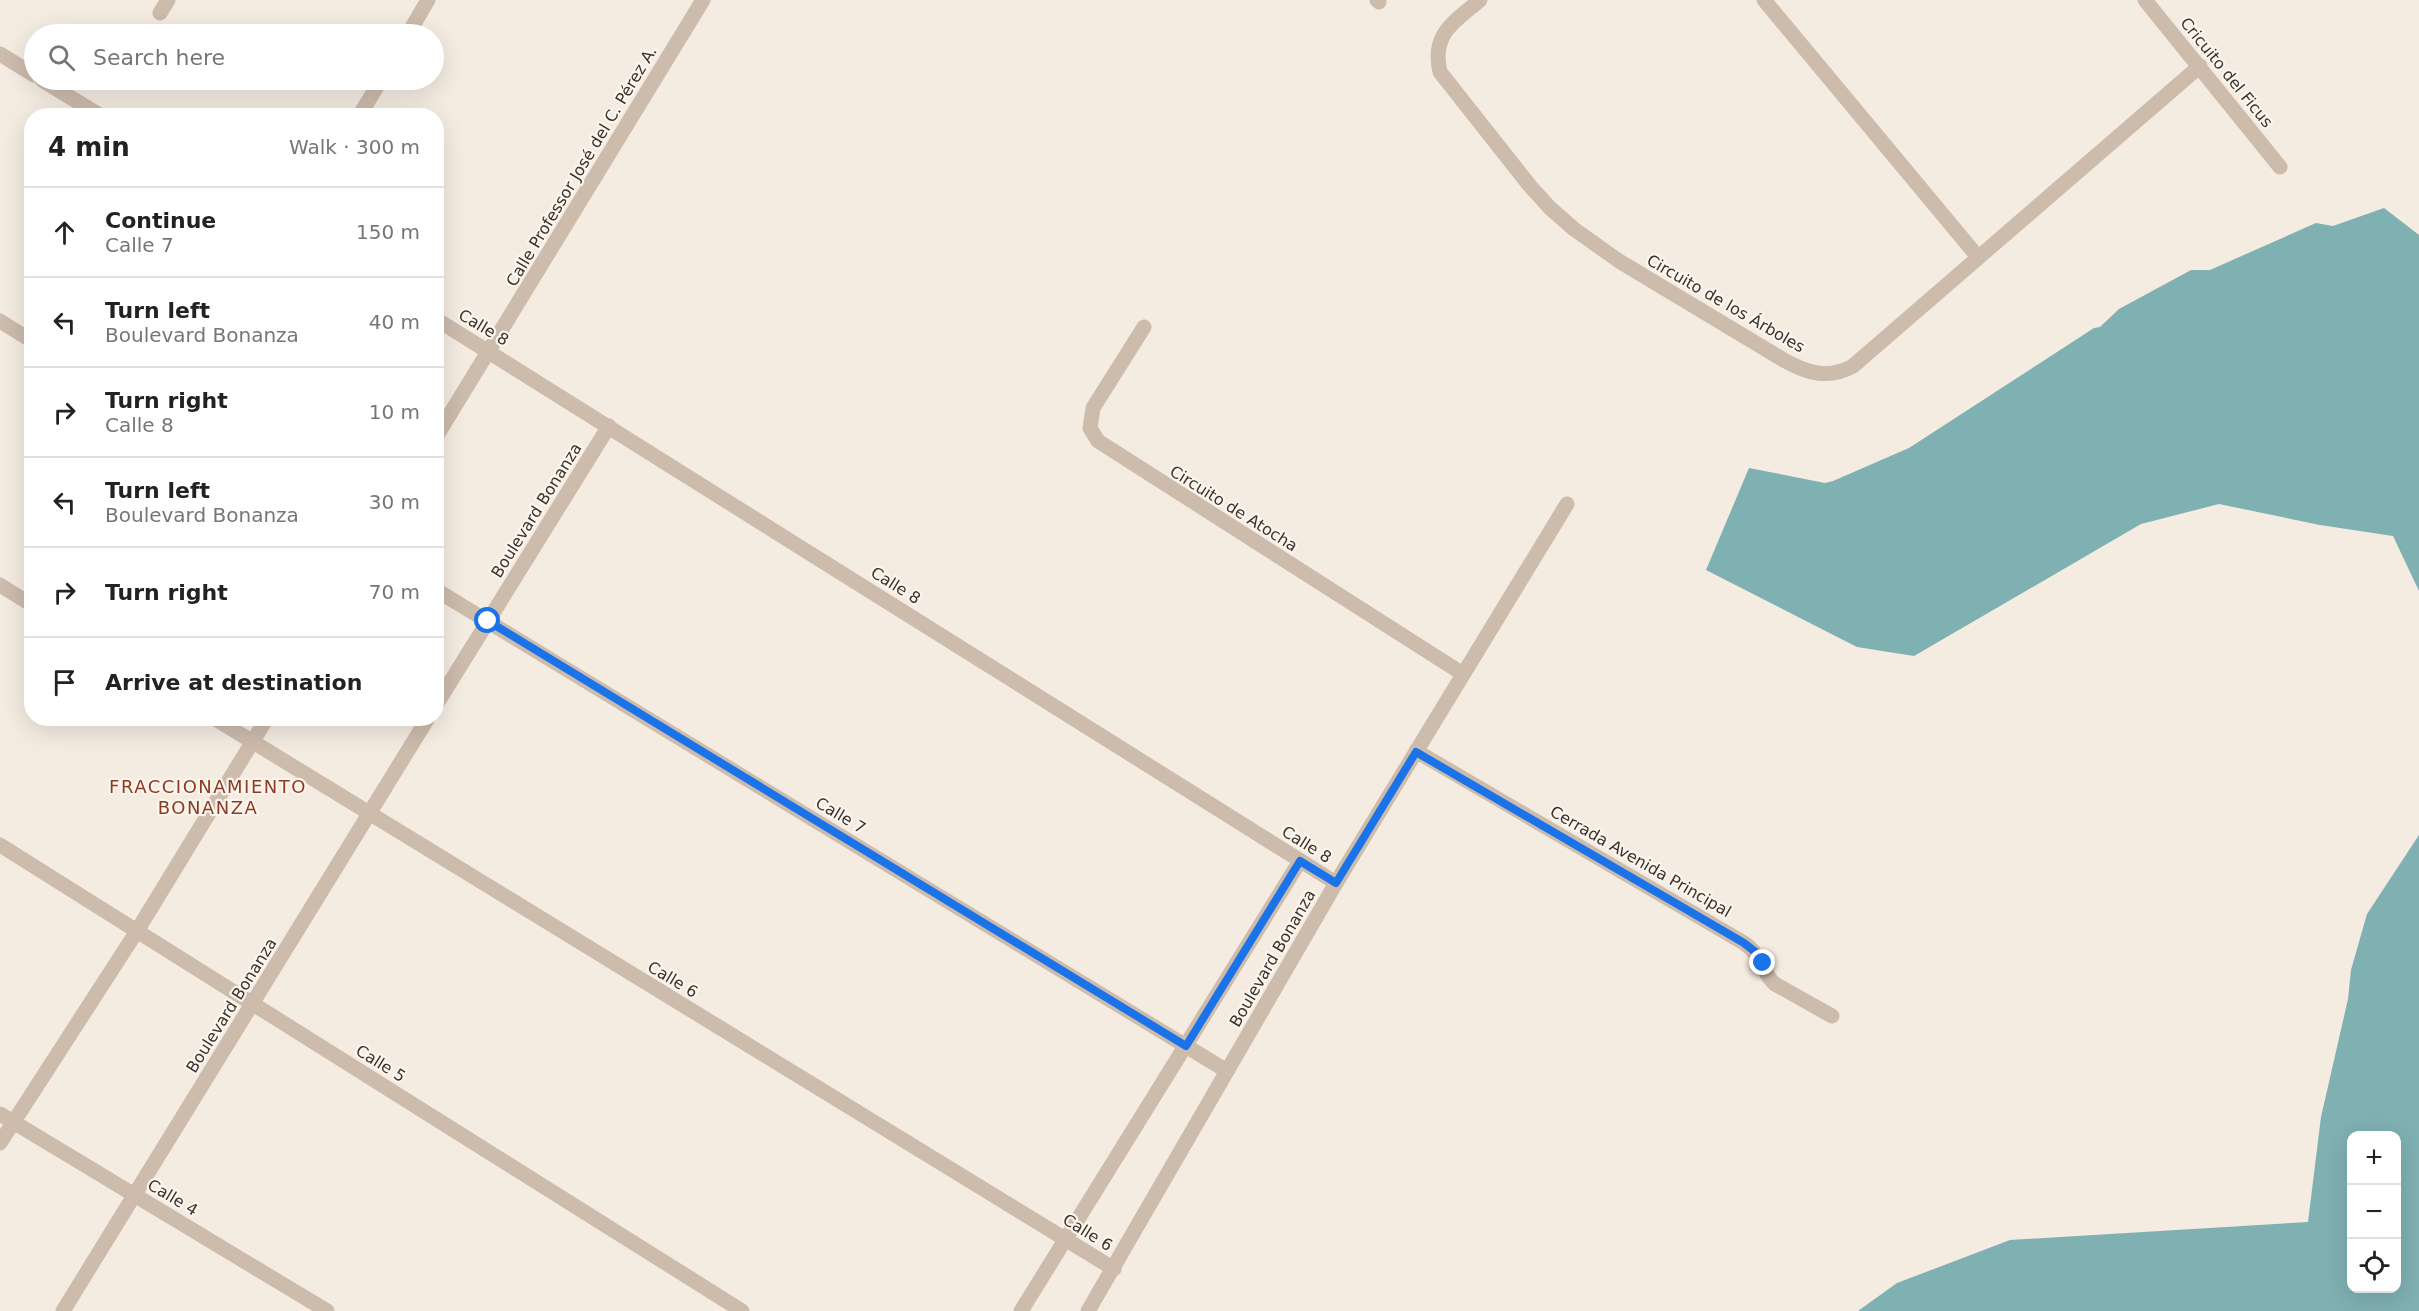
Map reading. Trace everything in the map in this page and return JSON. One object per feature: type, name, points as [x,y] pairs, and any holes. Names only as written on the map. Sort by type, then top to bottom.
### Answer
[{"type":"street","points":[[414,24],[428,0]]},
{"type":"street","name":"Calle Professor José del C. Pérez A.","points":[[489,351],[703,0]]},
{"type":"street","name":"Circuito de los Árboles","points":[[1480,0],[1450,24],[1442,36],[1437,55],[1440,72],[1550,208],[1607,253],[1789,363],[1828,375],[1853,366],[2200,66]]},
{"type":"street","points":[[1764,0],[1978,257]]},
{"type":"street","name":"Cricuito del Ficus","points":[[2145,0],[2280,167]]},
{"type":"street","points":[[0,54],[24,69]]},
{"type":"street","points":[[58,90],[88,108]]},
{"type":"street","points":[[364,108],[375,90]]},
{"type":"street","points":[[0,321],[24,336]]},
{"type":"street","name":"Calle 8","points":[[444,324],[1336,883]]},
{"type":"street","name":"Circuito de Atocha","points":[[1144,327],[1093,408],[1090,428],[1102,446],[1463,674]]},
{"type":"street","points":[[444,424],[489,351]]},
{"type":"street","name":"Boulevard Bonanza","points":[[444,692],[609,426]]},
{"type":"street","name":"Boulevard Bonanza","points":[[1088,1311],[1336,883],[1567,504]]},
{"type":"street","points":[[0,585],[24,600]]},
{"type":"street","name":"Calle 7","points":[[444,595],[1227,1071]]},
{"type":"street","name":"Calle 6","points":[[227,726],[1114,1269]]},
{"type":"street","points":[[0,1143],[6,1118],[136,931],[262,726]]},
{"type":"street","name":"Boulevard Bonanza","points":[[63,1311],[423,726]]},
{"type":"street","name":"Cerrada Avenida Principal","points":[[1416,752],[1744,943],[1758,954],[1769,979],[1774,984],[1832,1016]]},
{"type":"street","name":"Calle 5","points":[[0,844],[742,1311]]},
{"type":"street","name":"Boulevard Bonanza","points":[[1022,1311],[1300,861]]},
{"type":"street","name":"Calle 4","points":[[6,1118],[327,1311]]},
{"type":"water","points":[[2384,208],[2419,235],[2419,591],[2393,536],[2320,525],[2219,504],[2141,524],[1914,656],[1857,647],[1706,570],[1749,468],[1825,483],[1833,481],[1909,448],[2094,328],[2100,327],[2119,309],[2191,270],[2210,270],[2316,223],[2333,226]]},
{"type":"water","points":[[2419,835],[2419,1311],[1858,1311],[1897,1283],[2010,1240],[2308,1222],[2321,1117],[2348,999],[2351,970],[2367,914]]},
{"type":"district","name":"FRACCIONAMIENTO BONANZA","points":[[208,797]]},
{"type":"route","points":[[488,621],[1186,1046],[1300,861],[1336,883],[1416,752],[1744,943],[1758,954],[1763,963]]}]
